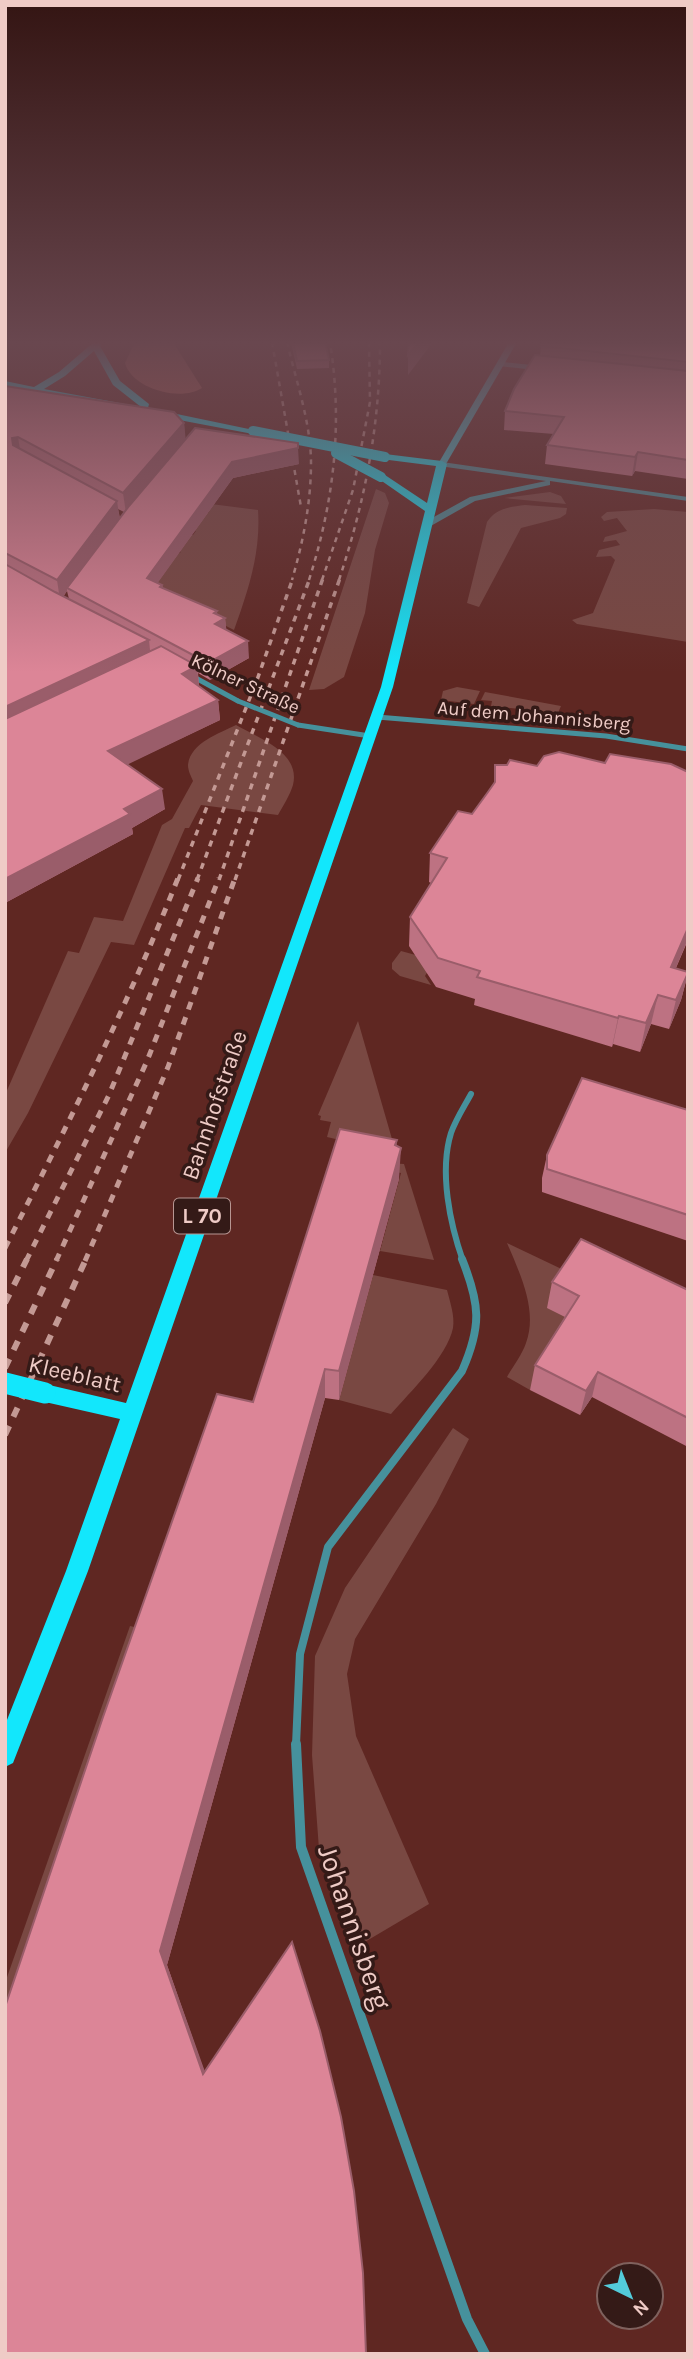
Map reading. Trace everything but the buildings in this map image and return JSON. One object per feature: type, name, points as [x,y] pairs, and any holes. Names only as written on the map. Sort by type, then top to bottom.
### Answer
[{"type":"main road","points":[[336,452],[381,477],[429,509]]},
{"type":"main road","points":[[361,452],[442,464],[449,452]]},
{"type":"main road","name":"Bahnhofstraße","points":[[5,1755],[77,1571],[377,717],[403,627],[429,509],[442,464]]},
{"type":"main road","name":"Kleeblatt","points":[[5,1383],[133,1413]]},
{"type":"street","points":[[442,464],[688,499]]},
{"type":"street","points":[[426,525],[473,499],[559,481]]},
{"type":"street","name":"Kölner Straße","points":[[184,672],[238,701],[298,725],[370,736]]},
{"type":"street","name":"Auf dem Johannisberg","points":[[377,717],[606,736],[688,749]]},
{"type":"street","name":"Johannisberg","points":[[471,1094],[450,1137],[450,1216],[477,1302],[478,1332],[473,1350],[462,1371],[328,1547],[300,1654],[295,1761],[301,1847],[467,2319],[485,2354]]},
{"type":"shaded area","points":[[376,489],[385,493],[389,503],[375,550],[365,613],[344,677],[324,689],[309,690]]},
{"type":"shaded area","points":[[550,492],[561,496],[566,504],[504,498]]},
{"type":"shaded area","points":[[211,504],[258,510],[255,557],[249,586],[234,630],[152,589],[175,556],[181,552],[178,551],[189,535],[196,531],[193,530],[209,512],[206,511]]},
{"type":"shaded area","points":[[525,505],[567,508],[566,514],[560,518],[521,528],[479,607],[467,603],[487,522],[499,511]]},
{"type":"shaded area","points":[[654,509],[688,512],[688,642],[577,624],[572,620],[593,613],[615,560],[611,556],[596,557],[599,550],[620,545],[616,540],[603,542],[605,537],[627,531],[617,518],[604,521],[601,517],[607,512]]},
{"type":"shaded area","points":[[457,687],[480,691],[474,704],[441,700],[443,691]]},
{"type":"shaded area","points":[[485,692],[561,706],[558,713],[491,706],[492,701],[481,700]]},
{"type":"shaded area","points":[[236,725],[276,748],[291,764],[294,773],[293,785],[278,815],[201,805],[189,828],[185,828],[134,945],[111,942],[28,1113],[5,1153],[5,1095],[68,951],[79,953],[94,917],[123,921],[162,825],[172,819],[193,781],[188,767],[190,757],[207,740]]},
{"type":"shaded area","points":[[401,951],[434,960],[425,976],[431,985],[400,976],[392,969],[392,963]]},
{"type":"shaded area","points":[[358,1021],[392,1139],[365,1146],[327,1137],[331,1122],[320,1120],[321,1116],[318,1115]]},
{"type":"shaded area","points":[[389,1163],[404,1164],[434,1260],[380,1251],[401,1173],[375,1168]]},
{"type":"shaded area","points":[[507,1243],[570,1273],[573,1321],[530,1390],[507,1377],[524,1347],[530,1318],[526,1292]]},
{"type":"shaded area","points":[[373,1275],[447,1290],[453,1314],[453,1328],[443,1351],[427,1374],[391,1414],[339,1400]]},
{"type":"shaded area","points":[[453,1428],[469,1439],[436,1504],[355,1639],[347,1674],[356,1736],[429,1904],[358,1946],[319,1849],[312,1755],[315,1656],[345,1588]]},
{"type":"shaded area","points":[[130,1626],[147,1630],[5,2059],[5,1983]]},
{"type":"railway","points":[[291,452],[301,507]]},
{"type":"railway","points":[[292,580],[306,522],[310,493],[310,452]]},
{"type":"railway","points":[[309,580],[325,521],[335,452]]},
{"type":"railway","points":[[322,580],[353,490],[360,452]]},
{"type":"railway","points":[[339,580],[356,521],[371,452]]},
{"type":"railway","points":[[178,880],[257,680],[293,578]]},
{"type":"railway","points":[[197,880],[310,578]]},
{"type":"railway","points":[[219,880],[323,578]]},
{"type":"railway","points":[[235,880],[340,578]]},
{"type":"railway","points":[[5,1248],[118,1019],[178,878]]},
{"type":"railway","points":[[5,1303],[109,1095],[198,878]]},
{"type":"railway","points":[[56,1261],[147,1061],[219,878]]},
{"type":"railway","points":[[85,1261],[168,1067],[235,878]]},
{"type":"railway","points":[[5,1368],[57,1259]]},
{"type":"railway","points":[[5,1435],[86,1259]]}]
